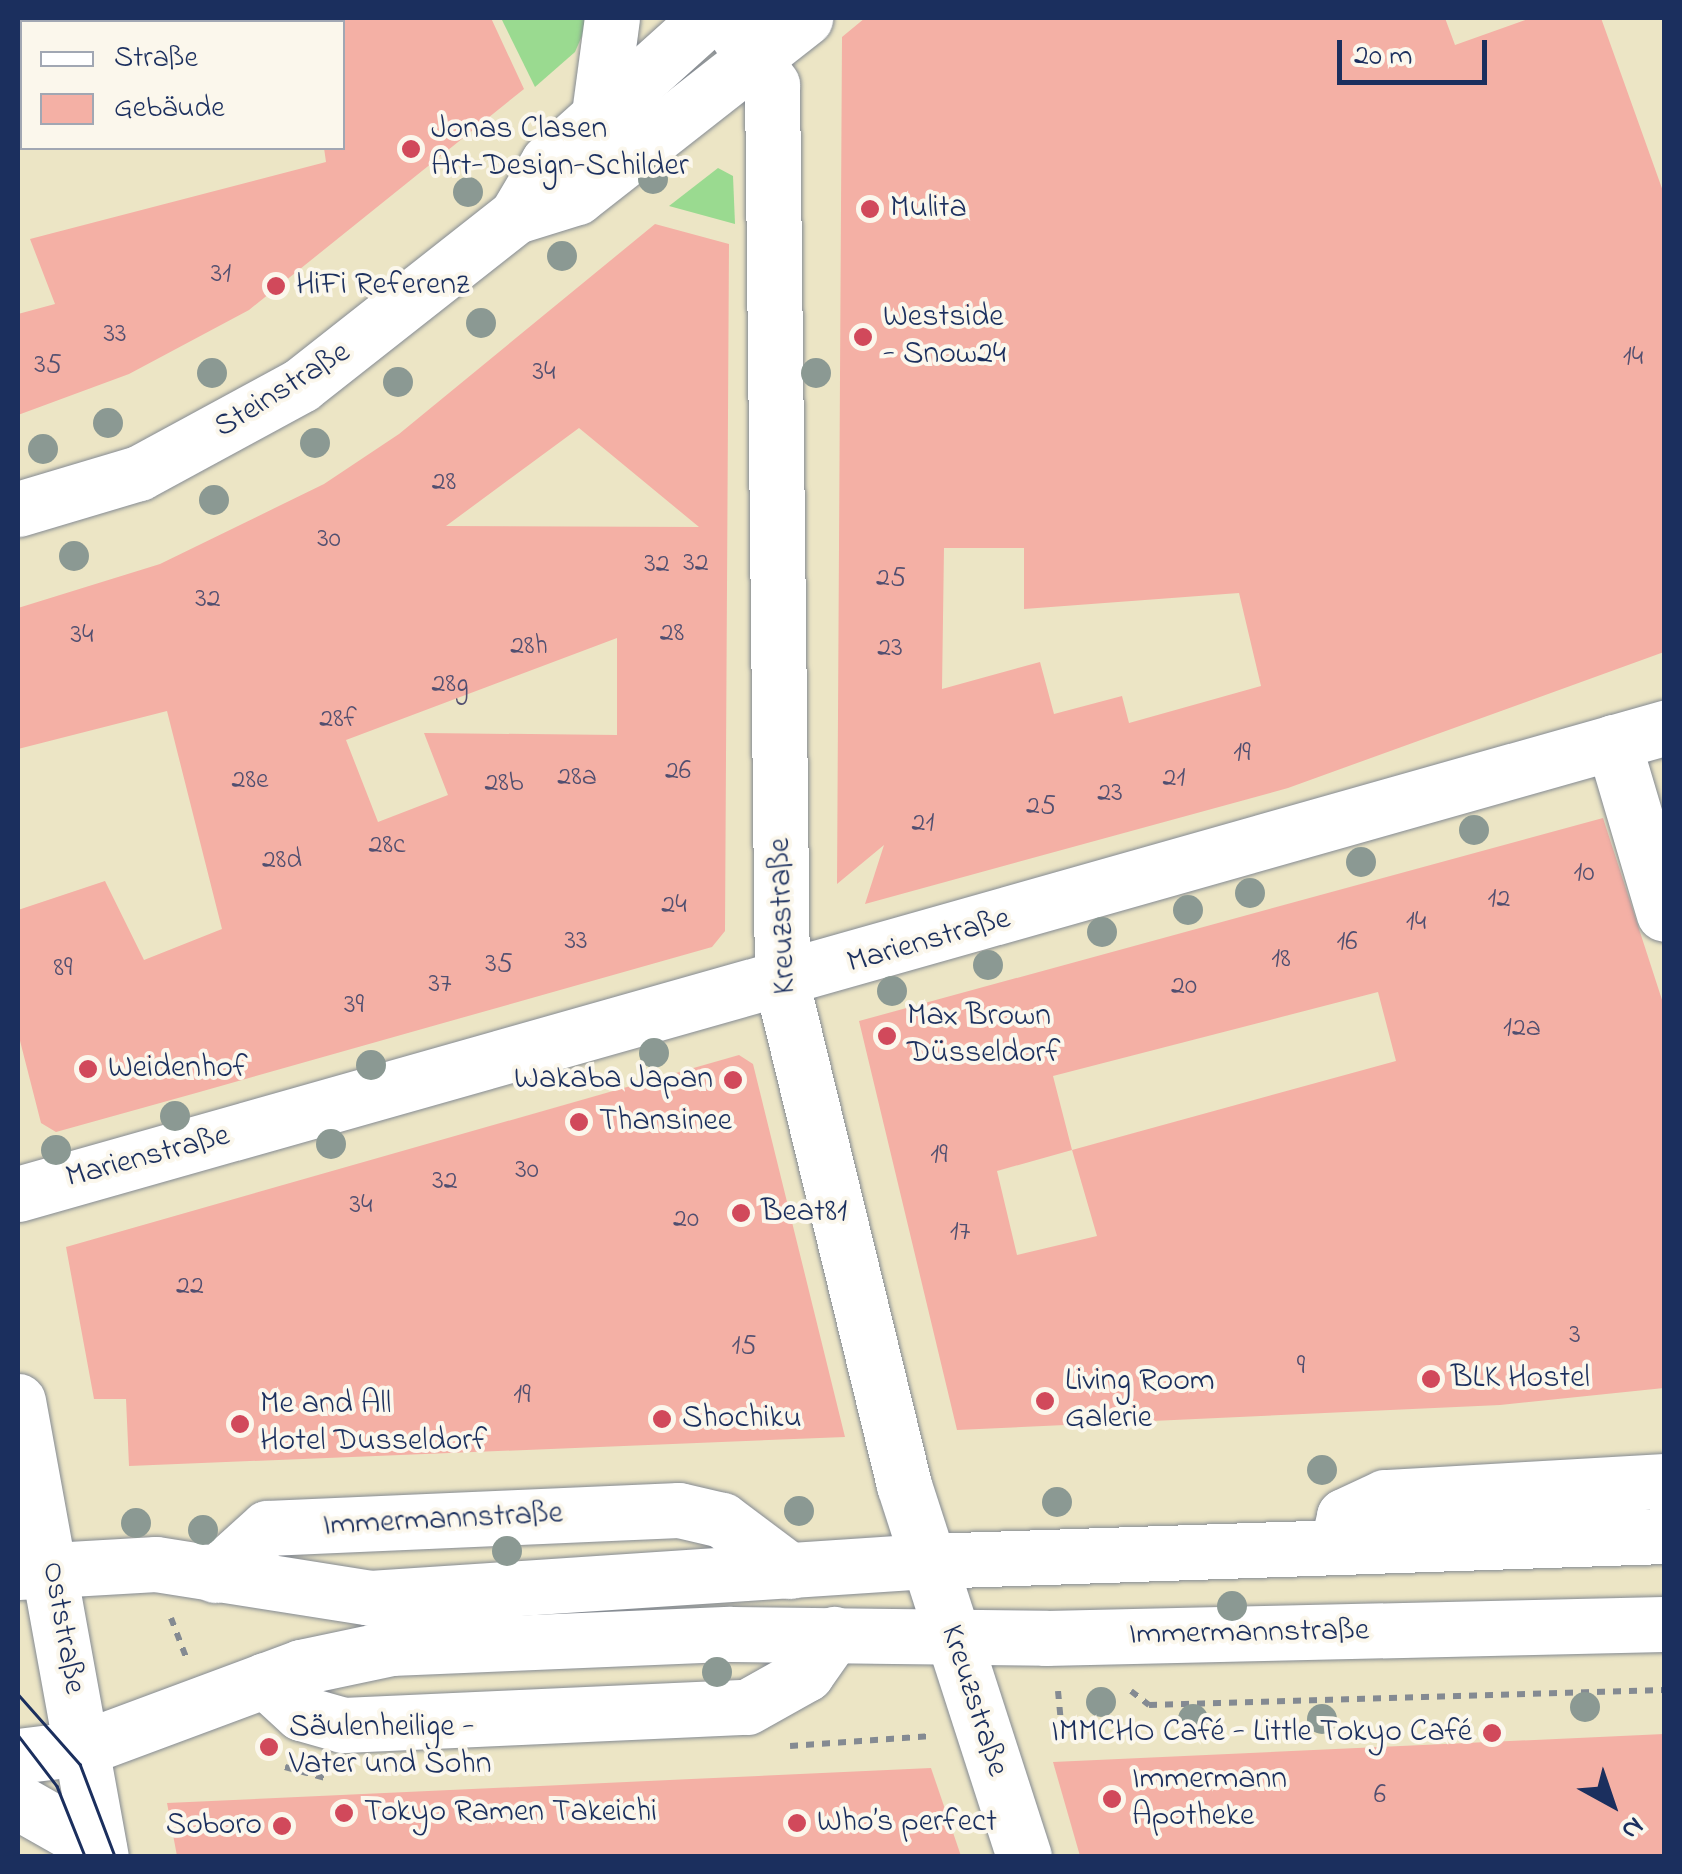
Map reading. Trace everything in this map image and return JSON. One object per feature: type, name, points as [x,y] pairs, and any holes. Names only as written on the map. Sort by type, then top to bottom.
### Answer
[{"type":"street","points":[[599,114],[612,18]]},
{"type":"street","name":"Steinstraße","points":[[516,216],[526,186],[599,114],[708,18]]},
{"type":"street","name":"Steinstraße","points":[[18,509],[139,472],[238,424],[360,343],[516,216],[577,197],[742,37],[804,18]]},
{"type":"street","name":"Kreuzstraße","points":[[742,37],[772,85],[778,266],[782,984],[927,1561],[1024,1856]]},
{"type":"street","points":[[1639,735],[1664,914]]},
{"type":"street","name":"Marienstraße","points":[[18,1194],[782,984],[1639,735]]},
{"type":"street","name":"Oststraße","points":[[18,1401],[34,1567],[83,1748],[100,1852]]},
{"type":"street","points":[[1337,1547],[1344,1516],[1385,1497],[1664,1481]]},
{"type":"street","name":"Immermannstraße","points":[[215,1575],[267,1528],[679,1510],[722,1520],[790,1571]]},
{"type":"street","name":"Immermannstraße","points":[[34,1567],[156,1564],[370,1598],[927,1561],[1664,1536]]},
{"type":"street","name":"Immermannstraße","points":[[18,1756],[83,1748],[241,1691],[391,1648],[834,1634],[953,1639],[1664,1624]]},
{"type":"street","points":[[241,1691],[343,1725],[747,1707],[806,1674],[834,1634]]},
{"type":"street","points":[[18,1802],[100,1852]]},
{"type":"path","points":[[156,1564],[178,1646],[241,1691]]},
{"type":"path","points":[[1124,1686],[1149,1704],[1664,1690]]},
{"type":"green space","points":[[501,18],[584,18],[585,29],[575,52],[535,87]]},
{"type":"green space","points":[[718,168],[733,176],[735,224],[669,206]]},
{"type":"building","points":[[491,18],[524,89],[249,310],[129,374],[18,415],[18,314],[55,304],[30,239],[326,162],[324,150],[345,150],[342,20]]},
{"type":"building","points":[[865,18],[1445,18],[1455,45],[1531,18],[1601,18],[1664,194],[1664,652],[1288,788],[865,904],[884,845],[837,884],[842,37]],"holes":[[[944,548],[1024,548],[1024,609],[1239,593],[1261,686],[1129,723],[1122,696],[1054,714],[1040,662],[942,689]]]},
{"type":"building","points":[[655,224],[729,244],[725,931],[712,947],[56,1132],[41,1123],[18,1033],[18,910],[105,881],[144,960],[222,929],[167,711],[18,749],[18,608],[160,564],[324,484],[399,434]],"holes":[[[579,428],[699,527],[446,526]],[[617,638],[617,735],[424,733],[448,795],[378,822],[346,740]]]},
{"type":"building","points":[[1603,818],[1664,1006],[1664,1388],[1500,1405],[957,1430],[859,1021]],"holes":[[[1378,992],[1396,1061],[1072,1150],[1053,1076]],[[1072,1150],[1097,1236],[1017,1255],[997,1171]]]},
{"type":"building","points":[[739,1055],[753,1064],[845,1437],[129,1466],[126,1399],[94,1399],[66,1247]]},
{"type":"building","points":[[1664,1734],[1664,1856],[1080,1856],[1053,1762]]},
{"type":"building","points":[[931,1768],[961,1856],[177,1856],[167,1803]]},
{"type":"tram line","points":[[18,1694],[80,1764],[115,1856]]},
{"type":"tram line","points":[[18,1735],[57,1786],[85,1856]]},
{"type":"place","name":"Jonas Clasen Art-Design-Schilder","points":[[411,149]]},
{"type":"place","name":"Mulita","points":[[870,209]]},
{"type":"place","name":"HiFi Referenz","points":[[276,286]]},
{"type":"place","name":"Westside - Snow24","points":[[863,337]]},
{"type":"place","name":"Max Brown Düsseldorf","points":[[887,1036]]},
{"type":"place","name":"Weidenhof","points":[[88,1069]]},
{"type":"place","name":"Wakaba Japan","points":[[733,1080]]},
{"type":"place","name":"Thansinee","points":[[579,1122]]},
{"type":"place","name":"Beat81","points":[[741,1213]]},
{"type":"place","name":"BLK Hostel","points":[[1431,1379]]},
{"type":"place","name":"Living Room Galerie","points":[[1045,1401]]},
{"type":"place","name":"Shochiku","points":[[662,1419]]},
{"type":"place","name":"Me and All Hotel Dusseldorf","points":[[240,1424]]},
{"type":"place","name":"IMMCHO Café - Little Tokyo Café","points":[[1492,1733]]},
{"type":"place","name":"Säulenheilige - Vater und Sohn","points":[[269,1747]]},
{"type":"place","name":"Immermann Apotheke","points":[[1112,1799]]},
{"type":"place","name":"Tokyo Ramen Takeichi","points":[[344,1813]]},
{"type":"place","name":"Who’s perfect","points":[[797,1823]]},
{"type":"place","name":"Soboro","points":[[282,1826]]}]
